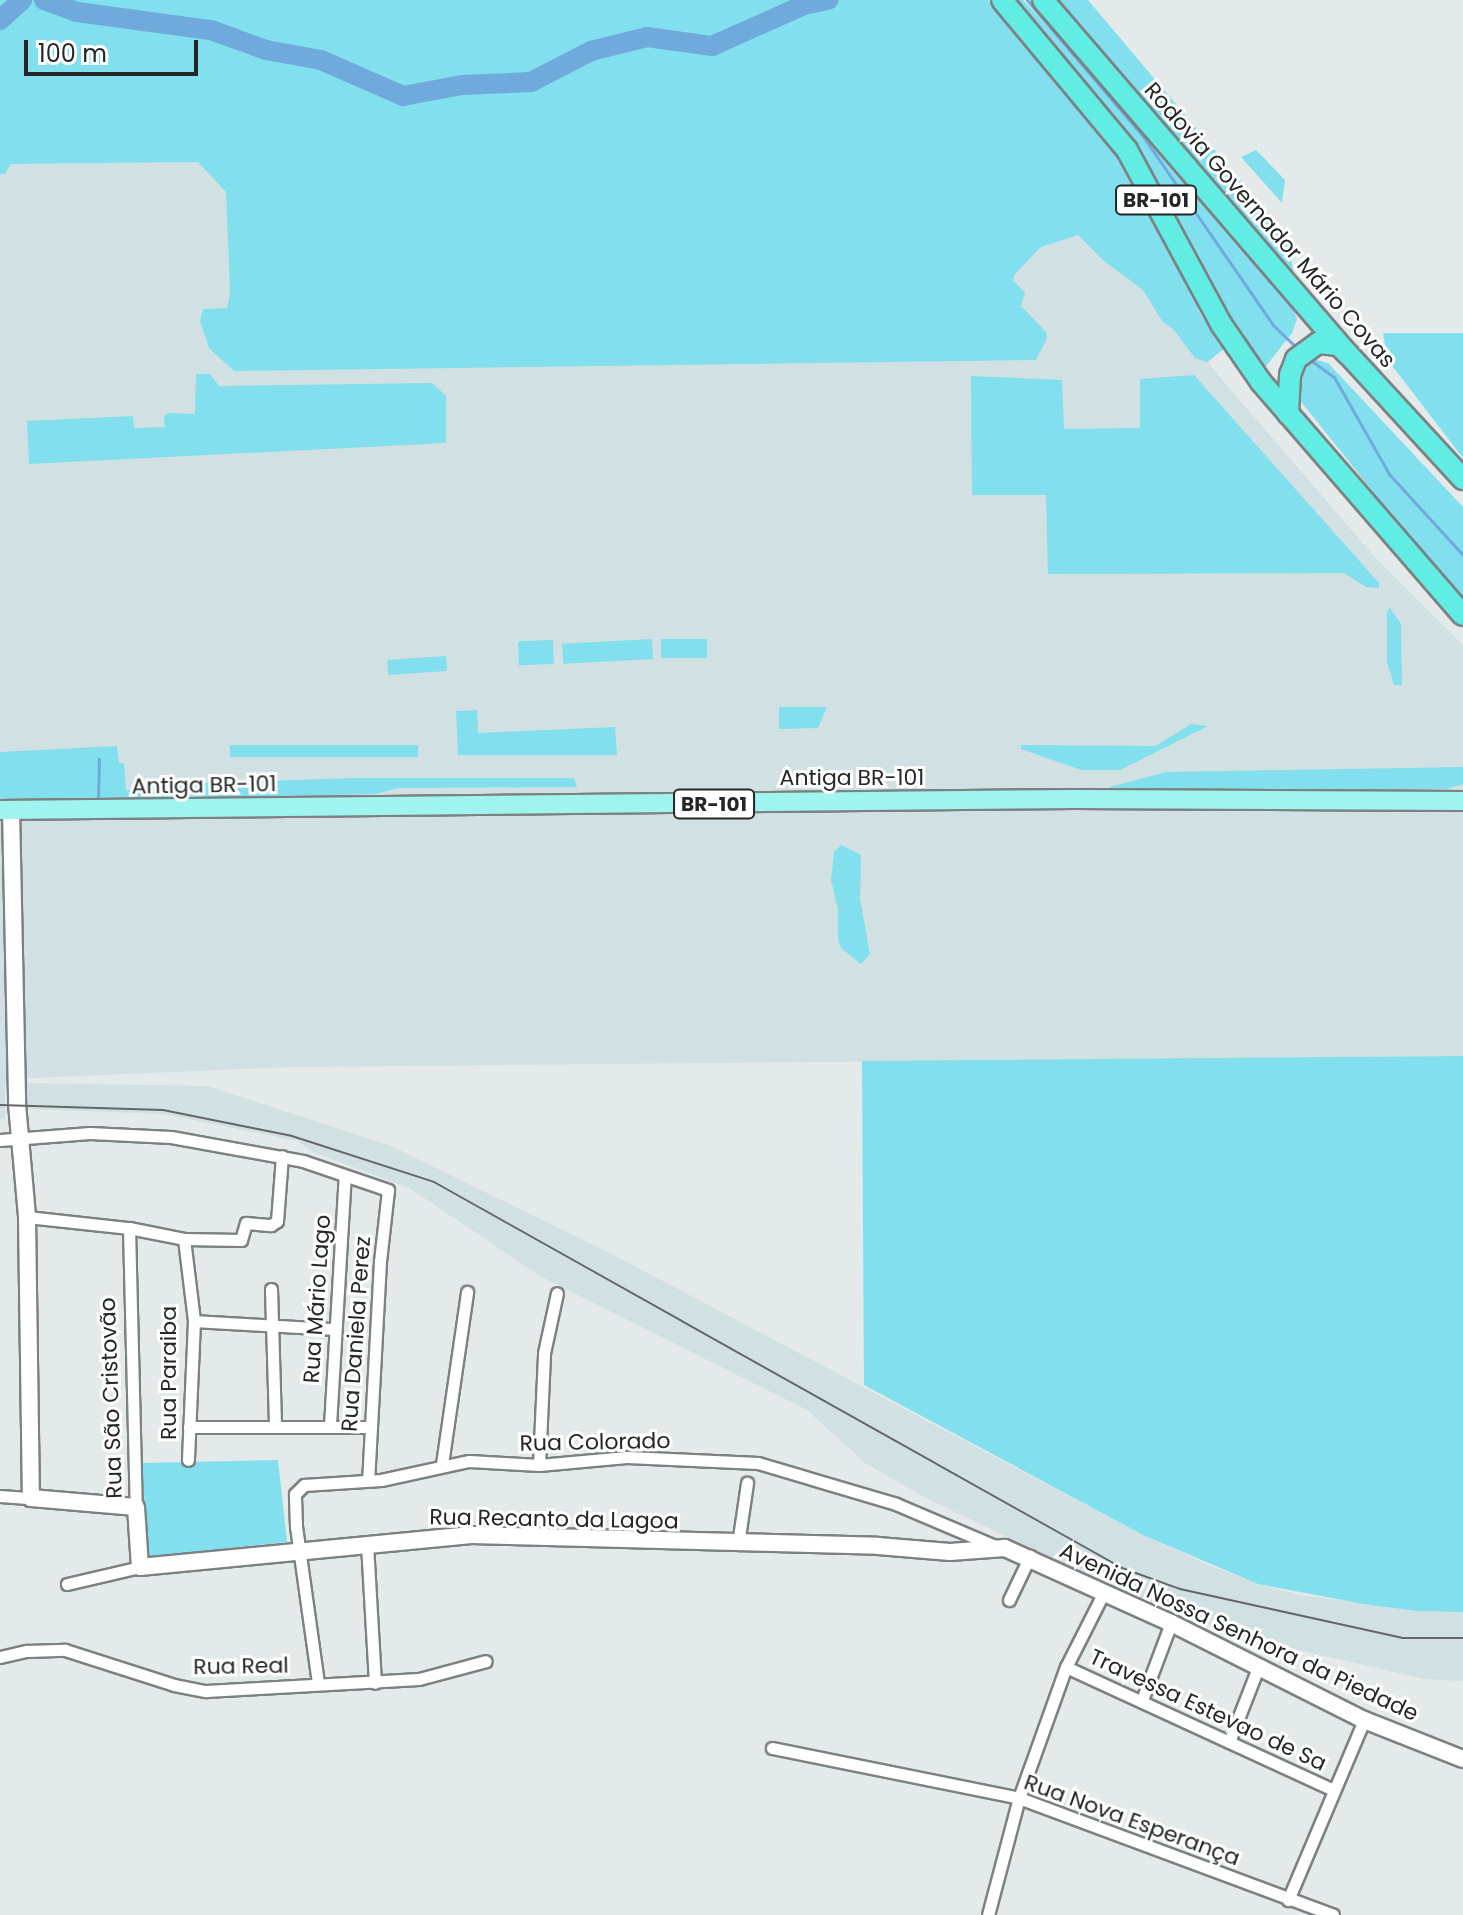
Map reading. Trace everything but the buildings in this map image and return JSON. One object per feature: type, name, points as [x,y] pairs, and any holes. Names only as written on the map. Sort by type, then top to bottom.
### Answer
[{"type":"highway","name":"BR-101","points":[[1002,0],[1127,150],[1221,324],[1288,414],[1463,615]]},
{"type":"highway","name":"Rodovia Governador Mário Covas","points":[[1043,0],[1348,354],[1463,479]]},
{"type":"highway","points":[[1288,414],[1290,375],[1296,359],[1318,343],[1338,345],[1348,354]]},
{"type":"main road","name":"BR-101","points":[[1417,801],[1463,790]]},
{"type":"main road","name":"Antiga BR-101","points":[[6,810],[1076,799],[1417,801]]},
{"type":"main road","name":"BR-101","points":[[1417,801],[1463,801]]},
{"type":"street","points":[[6,810],[20,1139],[27,1217],[31,1498]]},
{"type":"street","points":[[0,1140],[90,1133],[142,1135],[282,1156],[345,1176]]},
{"type":"street","points":[[27,1217],[129,1228],[184,1239],[241,1240],[246,1223],[275,1224],[282,1156]]},
{"type":"street","name":"Rua Daniela Perez","points":[[345,1176],[388,1190],[380,1261],[368,1481]]},
{"type":"street","name":"Rua Mário Lago","points":[[330,1425],[345,1176]]},
{"type":"street","name":"Rua São Cristovão","points":[[129,1228],[140,1567]]},
{"type":"street","name":"Rua Paraiba","points":[[184,1239],[194,1321],[188,1460]]},
{"type":"street","points":[[271,1289],[275,1425]]},
{"type":"street","points":[[442,1464],[467,1292]]},
{"type":"street","points":[[539,1465],[544,1353],[557,1293]]},
{"type":"street","points":[[194,1321],[334,1329]]},
{"type":"street","points":[[189,1427],[369,1427]]},
{"type":"street","name":"Rua Colorado","points":[[298,1552],[295,1494],[299,1486],[368,1481],[442,1464],[480,1461],[539,1465],[627,1457],[758,1463],[896,1504],[995,1546]]},
{"type":"street","points":[[738,1544],[747,1483]]},
{"type":"street","points":[[0,1496],[136,1507]]},
{"type":"street","name":"Rua Recanto da Lagoa","points":[[67,1584],[140,1567],[367,1544],[496,1535],[960,1552],[995,1546]]},
{"type":"street","points":[[367,1544],[375,1683]]},
{"type":"street","name":"Avenida Nossa Senhora da Piedade","points":[[995,1546],[1030,1556],[1259,1665],[1364,1720],[1463,1759]]},
{"type":"street","points":[[298,1552],[318,1683]]},
{"type":"street","points":[[1009,1600],[1030,1556]]},
{"type":"street","points":[[988,1915],[1019,1798],[1066,1667],[1104,1592]]},
{"type":"street","points":[[1142,1700],[1171,1623]]},
{"type":"street","name":"Rua Real","points":[[0,1657],[27,1651],[65,1650],[174,1685],[206,1691],[419,1679],[486,1661]]},
{"type":"street","points":[[1229,1742],[1259,1665]]},
{"type":"street","name":"Travessa Estevao de Sa","points":[[1066,1667],[1334,1790]]},
{"type":"street","points":[[1288,1900],[1364,1720]]},
{"type":"street","name":"Rua Nova Esperança","points":[[772,1748],[1019,1798],[1333,1915]]},
{"type":"shaded area","points":[[0,0],[988,0],[1117,151],[1150,206],[1201,315],[1225,348],[1207,362],[1195,358],[1174,330],[1162,321],[1143,290],[1103,260],[1078,235],[1041,247],[1015,274],[1013,280],[1025,293],[1021,306],[1046,332],[1047,338],[1036,360],[234,371],[209,348],[200,321],[203,309],[227,308],[230,293],[226,192],[198,162],[11,164],[5,174],[0,174]]},
{"type":"shaded area","points":[[1015,0],[1023,0],[1142,128],[1243,245],[1294,311],[1297,319],[1292,333],[1263,370],[1211,290],[1164,192],[1135,147],[1102,102]]},
{"type":"shaded area","points":[[1053,0],[1088,0],[1281,229],[1289,248],[1294,275]]},
{"type":"shaded area","points":[[1046,98],[1215,356],[1208,363],[1373,555],[1463,645],[1463,1056],[292,1067],[8,1079],[5,1082],[5,1119],[0,1119],[0,174],[5,174],[11,164],[198,162],[226,191],[230,293],[227,308],[211,309],[228,353]]},
{"type":"shaded area","points":[[1256,150],[1285,180],[1282,203],[1241,157]]},
{"type":"shaded area","points":[[1383,333],[1463,333],[1463,458],[1387,359]]},
{"type":"shaded area","points":[[1313,359],[1328,363],[1463,507],[1463,598],[1419,549],[1298,398],[1300,368]]},
{"type":"shaded area","points":[[196,374],[210,374],[219,386],[432,383],[446,396],[446,443],[29,464],[27,421],[133,416],[134,428],[165,427],[164,416],[169,413],[195,414]]},
{"type":"shaded area","points":[[1194,375],[1379,583],[1379,588],[1366,587],[1344,573],[1048,574],[1046,495],[972,495],[971,376],[1062,380],[1064,429],[1140,428],[1140,379]]},
{"type":"shaded area","points":[[1390,608],[1401,624],[1402,685],[1394,685],[1387,662],[1387,611]]},
{"type":"shaded area","points":[[652,639],[653,659],[563,664],[562,644]]},
{"type":"shaded area","points":[[661,639],[707,639],[707,658],[661,658]]},
{"type":"shaded area","points":[[553,640],[554,664],[519,665],[518,641]]},
{"type":"shaded area","points":[[446,656],[447,671],[388,675],[387,660]]},
{"type":"shaded area","points":[[779,707],[827,707],[818,728],[779,729]]},
{"type":"shaded area","points":[[477,710],[478,733],[615,727],[617,755],[458,755],[456,711]]},
{"type":"shaded area","points":[[1191,724],[1208,726],[1120,770],[1081,770],[1021,749],[1021,745],[1156,746]]},
{"type":"shaded area","points":[[230,745],[418,745],[418,757],[230,757]]},
{"type":"shaded area","points":[[117,746],[119,763],[124,763],[126,791],[147,785],[356,778],[574,778],[577,787],[398,788],[376,794],[126,799],[0,811],[0,752]]},
{"type":"shaded area","points":[[1463,767],[1463,784],[1447,789],[1109,790],[1110,787],[1166,772]]},
{"type":"shaded area","points":[[841,845],[861,855],[860,899],[870,954],[861,964],[841,948],[838,939],[838,910],[831,880],[834,852]]},
{"type":"shaded area","points":[[1463,1056],[1463,1612],[1417,1611],[1363,1604],[1258,1584],[1143,1535],[864,1385],[862,1061]]},
{"type":"shaded area","points":[[24,1083],[208,1086],[391,1146],[608,1252],[1143,1535],[1211,1566],[1258,1584],[1300,1595],[1417,1611],[1463,1612],[1463,1681],[1424,1679],[1238,1636],[1144,1599],[1005,1536],[922,1496],[865,1463],[807,1410],[540,1276],[409,1188],[313,1152],[297,1141],[163,1114],[25,1109]]},
{"type":"shaded area","points":[[278,1460],[287,1542],[148,1557],[142,1463]]},
{"type":"waterway","points":[[0,20],[22,0]]},
{"type":"waterway","points":[[44,0],[77,12],[211,30],[266,50],[321,60],[403,96],[462,85],[531,82],[591,51],[647,37],[712,46],[804,5],[828,0]]},
{"type":"waterway","points":[[1027,0],[1142,135],[1273,325],[1297,348]]},
{"type":"waterway","points":[[1309,359],[1334,377],[1389,474],[1463,555]]},
{"type":"waterway","points":[[98,800],[99,759]]},
{"type":"tram line","points":[[0,1105],[163,1110],[292,1136],[434,1182],[1122,1568],[1180,1589],[1402,1638],[1463,1638]]}]
